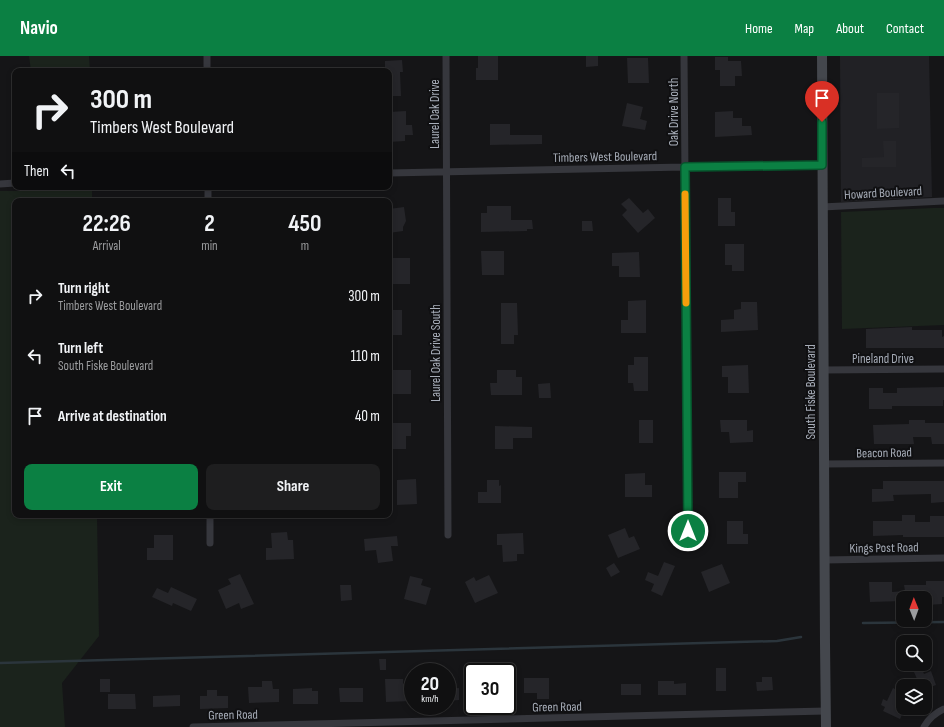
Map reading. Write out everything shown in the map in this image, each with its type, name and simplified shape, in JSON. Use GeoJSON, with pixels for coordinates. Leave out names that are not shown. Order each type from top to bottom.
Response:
{"type":"FeatureCollection","features":[{"type":"Feature","properties":{"kind":"main road","name":"South Fiske Boulevard"},"geometry":{"type":"LineString","coordinates":[[822,56],[826,727]]}},
{"type":"Feature","properties":{"kind":"street"},"geometry":{"type":"LineString","coordinates":[[207,56],[207,68]]}},
{"type":"Feature","properties":{"kind":"street","name":"Laurel Oak Drive"},"geometry":{"type":"LineString","coordinates":[[446,56],[447,172]]}},
{"type":"Feature","properties":{"kind":"street","name":"Oak Drive North"},"geometry":{"type":"LineString","coordinates":[[684,56],[688,531]]}},
{"type":"Feature","properties":{"kind":"street","name":"Timbers West Boulevard"},"geometry":{"type":"LineString","coordinates":[[392,173],[822,165]]}},
{"type":"Feature","properties":{"kind":"street","name":"Laurel Oak Drive South"},"geometry":{"type":"LineString","coordinates":[[447,172],[448,535]]}},
{"type":"Feature","properties":{"kind":"street"},"geometry":{"type":"LineString","coordinates":[[0,184],[12,183]]}},
{"type":"Feature","properties":{"kind":"street","name":"Howard Boulevard"},"geometry":{"type":"LineString","coordinates":[[822,207],[944,201]]}},
{"type":"Feature","properties":{"kind":"street","name":"Pineland Drive"},"geometry":{"type":"LineString","coordinates":[[823,370],[944,369]]}},
{"type":"Feature","properties":{"kind":"street","name":"Beacon Road"},"geometry":{"type":"LineString","coordinates":[[824,464],[944,463]]}},
{"type":"Feature","properties":{"kind":"street"},"geometry":{"type":"LineString","coordinates":[[210,518],[210,543]]}},
{"type":"Feature","properties":{"kind":"street","name":"Kings Post Road"},"geometry":{"type":"LineString","coordinates":[[824,560],[944,558]]}},
{"type":"Feature","properties":{"kind":"street"},"geometry":{"type":"LineString","coordinates":[[924,727],[928,720],[936,713],[944,709]]}},
{"type":"Feature","properties":{"kind":"street","name":"Green Road"},"geometry":{"type":"LineString","coordinates":[[194,727],[826,711]]}},
{"type":"Feature","properties":{"kind":"shaded area"},"geometry":{"type":"Polygon","coordinates":[[[29,56],[89,56],[90,68],[31,68],[29,56]]]}},
{"type":"Feature","properties":{"kind":"shaded area"},"geometry":{"type":"Polygon","coordinates":[[[840,56],[929,56],[932,197],[841,202],[840,56]]]}},
{"type":"Feature","properties":{"kind":"shaded area"},"geometry":{"type":"Polygon","coordinates":[[[0,191],[92,191],[92,198],[12,198],[12,518],[97,518],[99,636],[62,683],[65,727],[0,727],[0,191]]]}},
{"type":"Feature","properties":{"kind":"shaded area"},"geometry":{"type":"Polygon","coordinates":[[[944,208],[944,325],[842,329],[841,212],[944,208]]]}},
{"type":"Feature","properties":{"kind":"building"},"geometry":{"type":"Polygon","coordinates":[[[478,56],[498,56],[498,80],[476,80],[478,56]]]}},
{"type":"Feature","properties":{"kind":"building"},"geometry":{"type":"Polygon","coordinates":[[[586,56],[598,56],[598,66],[586,67],[586,56]]]}},
{"type":"Feature","properties":{"kind":"building"},"geometry":{"type":"Polygon","coordinates":[[[715,57],[728,57],[728,61],[741,61],[742,76],[735,76],[735,86],[720,86],[720,70],[715,70],[715,57]]]}},
{"type":"Feature","properties":{"kind":"building"},"geometry":{"type":"Polygon","coordinates":[[[627,58],[648,58],[649,83],[628,83],[627,58]]]}},
{"type":"Feature","properties":{"kind":"building"},"geometry":{"type":"Polygon","coordinates":[[[402,60],[403,72],[400,72],[401,96],[392,96],[392,68],[385,68],[385,61],[402,60]]]}},
{"type":"Feature","properties":{"kind":"building"},"geometry":{"type":"Polygon","coordinates":[[[877,93],[899,93],[899,128],[877,129],[877,93]]]}},
{"type":"Feature","properties":{"kind":"building"},"geometry":{"type":"Polygon","coordinates":[[[627,103],[643,107],[640,119],[647,121],[645,130],[622,126],[627,103]]]}},
{"type":"Feature","properties":{"kind":"building"},"geometry":{"type":"Polygon","coordinates":[[[406,111],[406,125],[412,125],[413,135],[405,135],[405,141],[392,142],[392,112],[406,111]]]}},
{"type":"Feature","properties":{"kind":"building"},"geometry":{"type":"Polygon","coordinates":[[[733,111],[733,118],[742,118],[742,126],[751,126],[752,135],[715,137],[715,112],[733,111]]]}},
{"type":"Feature","properties":{"kind":"building"},"geometry":{"type":"Polygon","coordinates":[[[490,124],[510,124],[510,135],[542,135],[542,144],[490,145],[490,124]]]}},
{"type":"Feature","properties":{"kind":"building"},"geometry":{"type":"Polygon","coordinates":[[[883,141],[896,141],[896,167],[862,167],[862,158],[884,157],[883,141]]]}},
{"type":"Feature","properties":{"kind":"building"},"geometry":{"type":"Polygon","coordinates":[[[629,198],[643,213],[648,209],[655,218],[638,233],[622,215],[627,210],[621,204],[629,198]]]}},
{"type":"Feature","properties":{"kind":"building"},"geometry":{"type":"Polygon","coordinates":[[[718,198],[731,198],[731,212],[735,212],[735,226],[718,226],[718,198]]]}},
{"type":"Feature","properties":{"kind":"building"},"geometry":{"type":"Polygon","coordinates":[[[487,206],[511,206],[511,220],[532,220],[533,229],[527,229],[527,231],[481,232],[481,213],[487,213],[487,206]]]}},
{"type":"Feature","properties":{"kind":"building"},"geometry":{"type":"Polygon","coordinates":[[[404,207],[406,221],[403,231],[392,233],[392,209],[404,207]]]}},
{"type":"Feature","properties":{"kind":"building"},"geometry":{"type":"Polygon","coordinates":[[[582,221],[592,221],[593,231],[582,231],[582,221]]]}},
{"type":"Feature","properties":{"kind":"building"},"geometry":{"type":"Polygon","coordinates":[[[725,244],[744,244],[744,271],[732,271],[732,265],[725,265],[725,244]]]}},
{"type":"Feature","properties":{"kind":"building"},"geometry":{"type":"Polygon","coordinates":[[[481,251],[504,251],[504,275],[482,275],[481,251]]]}},
{"type":"Feature","properties":{"kind":"building"},"geometry":{"type":"Polygon","coordinates":[[[639,252],[640,277],[619,277],[619,266],[612,266],[612,253],[639,252]]]}},
{"type":"Feature","properties":{"kind":"building"},"geometry":{"type":"Polygon","coordinates":[[[392,258],[410,258],[410,284],[392,284],[392,258]]]}},
{"type":"Feature","properties":{"kind":"building"},"geometry":{"type":"Polygon","coordinates":[[[646,300],[646,333],[621,333],[621,320],[628,320],[628,301],[646,300]]]}},
{"type":"Feature","properties":{"kind":"building"},"geometry":{"type":"Polygon","coordinates":[[[741,302],[757,302],[758,330],[721,332],[721,320],[734,319],[734,310],[741,309],[741,302]]]}},
{"type":"Feature","properties":{"kind":"building"},"geometry":{"type":"Polygon","coordinates":[[[501,303],[517,303],[518,335],[514,335],[514,344],[501,344],[501,303]]]}},
{"type":"Feature","properties":{"kind":"building"},"geometry":{"type":"Polygon","coordinates":[[[392,310],[402,310],[402,335],[392,335],[392,310]]]}},
{"type":"Feature","properties":{"kind":"building"},"geometry":{"type":"Polygon","coordinates":[[[912,327],[912,330],[942,330],[942,337],[944,336],[944,348],[866,348],[866,329],[912,327]]]}},
{"type":"Feature","properties":{"kind":"building"},"geometry":{"type":"Polygon","coordinates":[[[634,357],[648,357],[648,391],[634,391],[633,383],[628,383],[628,365],[634,365],[634,357]]]}},
{"type":"Feature","properties":{"kind":"building"},"geometry":{"type":"Polygon","coordinates":[[[748,365],[749,393],[728,393],[728,377],[722,377],[722,366],[748,365]]]}},
{"type":"Feature","properties":{"kind":"building"},"geometry":{"type":"Polygon","coordinates":[[[392,370],[411,370],[411,394],[392,394],[392,370]]]}},
{"type":"Feature","properties":{"kind":"building"},"geometry":{"type":"Polygon","coordinates":[[[497,370],[516,370],[516,377],[522,377],[522,395],[491,395],[490,383],[497,383],[497,370]]]}},
{"type":"Feature","properties":{"kind":"building"},"geometry":{"type":"Polygon","coordinates":[[[550,383],[551,398],[539,398],[538,384],[550,383]]]}},
{"type":"Feature","properties":{"kind":"building"},"geometry":{"type":"Polygon","coordinates":[[[944,387],[943,406],[892,406],[892,409],[869,409],[869,388],[883,388],[883,393],[897,393],[897,388],[944,387]]]}},
{"type":"Feature","properties":{"kind":"building"},"geometry":{"type":"Polygon","coordinates":[[[639,420],[653,420],[653,443],[639,443],[639,420]]]}},
{"type":"Feature","properties":{"kind":"building"},"geometry":{"type":"Polygon","coordinates":[[[720,420],[747,420],[747,431],[753,430],[753,442],[730,443],[729,432],[721,432],[720,420]]]}},
{"type":"Feature","properties":{"kind":"building"},"geometry":{"type":"Polygon","coordinates":[[[909,420],[925,420],[925,423],[944,423],[944,444],[932,444],[931,437],[913,437],[914,444],[874,444],[873,425],[909,424],[909,420]]]}},
{"type":"Feature","properties":{"kind":"building"},"geometry":{"type":"Polygon","coordinates":[[[392,423],[411,423],[411,436],[406,436],[406,449],[392,449],[392,423]]]}},
{"type":"Feature","properties":{"kind":"building"},"geometry":{"type":"Polygon","coordinates":[[[495,426],[532,427],[532,438],[513,438],[513,449],[495,449],[495,426]]]}},
{"type":"Feature","properties":{"kind":"building"},"geometry":{"type":"Polygon","coordinates":[[[719,472],[746,472],[746,482],[738,482],[738,498],[719,498],[719,472]]]}},
{"type":"Feature","properties":{"kind":"building"},"geometry":{"type":"Polygon","coordinates":[[[645,473],[645,485],[652,485],[652,497],[625,497],[625,474],[645,473]]]}},
{"type":"Feature","properties":{"kind":"building"},"geometry":{"type":"Polygon","coordinates":[[[416,479],[417,504],[397,505],[397,480],[416,479]]]}},
{"type":"Feature","properties":{"kind":"building"},"geometry":{"type":"Polygon","coordinates":[[[487,480],[499,480],[499,486],[501,485],[501,503],[478,503],[478,492],[487,492],[487,480]]]}},
{"type":"Feature","properties":{"kind":"building"},"geometry":{"type":"Polygon","coordinates":[[[883,481],[944,481],[944,502],[931,503],[931,494],[893,495],[894,501],[872,502],[872,489],[883,489],[883,481]]]}},
{"type":"Feature","properties":{"kind":"building"},"geometry":{"type":"Polygon","coordinates":[[[902,515],[915,515],[915,522],[930,522],[930,516],[944,516],[944,537],[903,537],[903,535],[873,536],[873,521],[902,521],[902,515]]]}},
{"type":"Feature","properties":{"kind":"building"},"geometry":{"type":"Polygon","coordinates":[[[727,521],[743,521],[743,534],[748,534],[748,544],[727,544],[727,521]]]}},
{"type":"Feature","properties":{"kind":"building"},"geometry":{"type":"Polygon","coordinates":[[[625,528],[629,538],[634,536],[640,549],[618,558],[608,535],[625,528]]]}},
{"type":"Feature","properties":{"kind":"building"},"geometry":{"type":"Polygon","coordinates":[[[287,532],[288,540],[293,540],[294,559],[266,560],[266,548],[272,548],[271,533],[287,532]]]}},
{"type":"Feature","properties":{"kind":"building"},"geometry":{"type":"Polygon","coordinates":[[[523,533],[524,554],[517,554],[517,561],[503,562],[502,545],[497,545],[497,534],[523,533]]]}},
{"type":"Feature","properties":{"kind":"building"},"geometry":{"type":"Polygon","coordinates":[[[154,535],[173,535],[173,560],[147,560],[147,548],[154,548],[154,535]]]}},
{"type":"Feature","properties":{"kind":"building"},"geometry":{"type":"Polygon","coordinates":[[[397,536],[398,546],[391,546],[393,561],[378,563],[376,550],[365,551],[364,539],[397,536]]]}},
{"type":"Feature","properties":{"kind":"building"},"geometry":{"type":"Polygon","coordinates":[[[664,562],[675,566],[662,596],[651,591],[654,584],[645,580],[648,572],[658,576],[664,562]]]}},
{"type":"Feature","properties":{"kind":"building"},"geometry":{"type":"Polygon","coordinates":[[[614,563],[620,572],[611,577],[606,568],[614,563]]]}},
{"type":"Feature","properties":{"kind":"building"},"geometry":{"type":"Polygon","coordinates":[[[722,564],[730,583],[709,592],[701,572],[722,564]]]}},
{"type":"Feature","properties":{"kind":"building"},"geometry":{"type":"Polygon","coordinates":[[[240,574],[254,604],[241,609],[239,603],[226,609],[218,590],[231,584],[228,579],[240,574]]]}},
{"type":"Feature","properties":{"kind":"building"},"geometry":{"type":"Polygon","coordinates":[[[489,575],[498,593],[475,603],[465,582],[474,577],[476,581],[489,575]]]}},
{"type":"Feature","properties":{"kind":"building"},"geometry":{"type":"Polygon","coordinates":[[[410,576],[423,579],[421,585],[431,588],[426,605],[404,599],[410,576]]]}},
{"type":"Feature","properties":{"kind":"building"},"geometry":{"type":"Polygon","coordinates":[[[926,581],[944,581],[944,597],[942,597],[942,604],[932,605],[932,591],[905,591],[904,585],[926,585],[926,581]]]}},
{"type":"Feature","properties":{"kind":"building"},"geometry":{"type":"Polygon","coordinates":[[[869,582],[892,582],[892,592],[896,592],[896,601],[870,602],[869,582]]]}},
{"type":"Feature","properties":{"kind":"building"},"geometry":{"type":"Polygon","coordinates":[[[340,585],[351,585],[352,600],[341,601],[340,585]]]}},
{"type":"Feature","properties":{"kind":"building"},"geometry":{"type":"Polygon","coordinates":[[[171,587],[197,599],[191,611],[173,603],[172,606],[152,597],[157,588],[168,593],[171,587]]]}},
{"type":"Feature","properties":{"kind":"building"},"geometry":{"type":"Polygon","coordinates":[[[379,659],[386,659],[386,670],[380,670],[379,659]]]}},
{"type":"Feature","properties":{"kind":"building"},"geometry":{"type":"Polygon","coordinates":[[[716,668],[726,668],[726,691],[716,691],[716,668]]]}},
{"type":"Feature","properties":{"kind":"building"},"geometry":{"type":"Polygon","coordinates":[[[923,671],[924,674],[931,671],[936,685],[932,686],[932,679],[917,679],[914,672],[923,671]]]}},
{"type":"Feature","properties":{"kind":"building"},"geometry":{"type":"Polygon","coordinates":[[[762,677],[772,677],[773,690],[757,691],[756,682],[762,682],[762,677]]]}},
{"type":"Feature","properties":{"kind":"building"},"geometry":{"type":"Polygon","coordinates":[[[524,678],[549,678],[549,699],[537,699],[537,693],[524,693],[524,678]]]}},
{"type":"Feature","properties":{"kind":"building"},"geometry":{"type":"Polygon","coordinates":[[[100,679],[110,679],[110,692],[100,692],[100,679]]]}},
{"type":"Feature","properties":{"kind":"building"},"geometry":{"type":"Polygon","coordinates":[[[385,679],[403,679],[404,701],[386,702],[385,679]]]}},
{"type":"Feature","properties":{"kind":"building"},"geometry":{"type":"Polygon","coordinates":[[[262,681],[272,681],[273,689],[279,689],[279,702],[249,703],[248,687],[262,687],[262,681]]]}},
{"type":"Feature","properties":{"kind":"building"},"geometry":{"type":"Polygon","coordinates":[[[658,681],[674,681],[674,684],[686,683],[686,695],[658,695],[658,681]]]}},
{"type":"Feature","properties":{"kind":"building"},"geometry":{"type":"Polygon","coordinates":[[[621,684],[641,684],[641,695],[621,695],[621,684]]]}},
{"type":"Feature","properties":{"kind":"building"},"geometry":{"type":"Polygon","coordinates":[[[312,688],[312,691],[318,691],[318,704],[293,704],[293,689],[312,688]]]}},
{"type":"Feature","properties":{"kind":"building"},"geometry":{"type":"Polygon","coordinates":[[[339,688],[363,688],[363,702],[340,702],[339,688]]]}},
{"type":"Feature","properties":{"kind":"building"},"geometry":{"type":"Polygon","coordinates":[[[456,688],[459,688],[459,700],[456,700],[456,688]]]}},
{"type":"Feature","properties":{"kind":"building"},"geometry":{"type":"Polygon","coordinates":[[[893,688],[896,690],[896,715],[902,715],[900,719],[883,711],[885,707],[881,705],[883,699],[887,701],[893,688]]]}},
{"type":"Feature","properties":{"kind":"building"},"geometry":{"type":"Polygon","coordinates":[[[207,690],[217,690],[217,696],[228,696],[228,708],[200,709],[200,696],[207,696],[207,690]]]}},
{"type":"Feature","properties":{"kind":"building"},"geometry":{"type":"Polygon","coordinates":[[[108,694],[135,694],[136,709],[108,709],[108,694]]]}},
{"type":"Feature","properties":{"kind":"building"},"geometry":{"type":"Polygon","coordinates":[[[180,695],[180,706],[153,707],[153,696],[180,695]]]}},
{"type":"Feature","properties":{"kind":"waterway"},"geometry":{"type":"LineString","coordinates":[[863,623],[944,622]]}},
{"type":"Feature","properties":{"kind":"waterway"},"geometry":{"type":"LineString","coordinates":[[0,663],[777,641],[801,637]]}},
{"type":"Feature","properties":{"kind":"slow traffic"},"geometry":{"type":"LineString","coordinates":[[685,194],[686,303]]}},
{"type":"Feature","properties":{"kind":"route"},"geometry":{"type":"LineString","coordinates":[[688,531],[685,167],[822,165],[822,122]]}}]}
